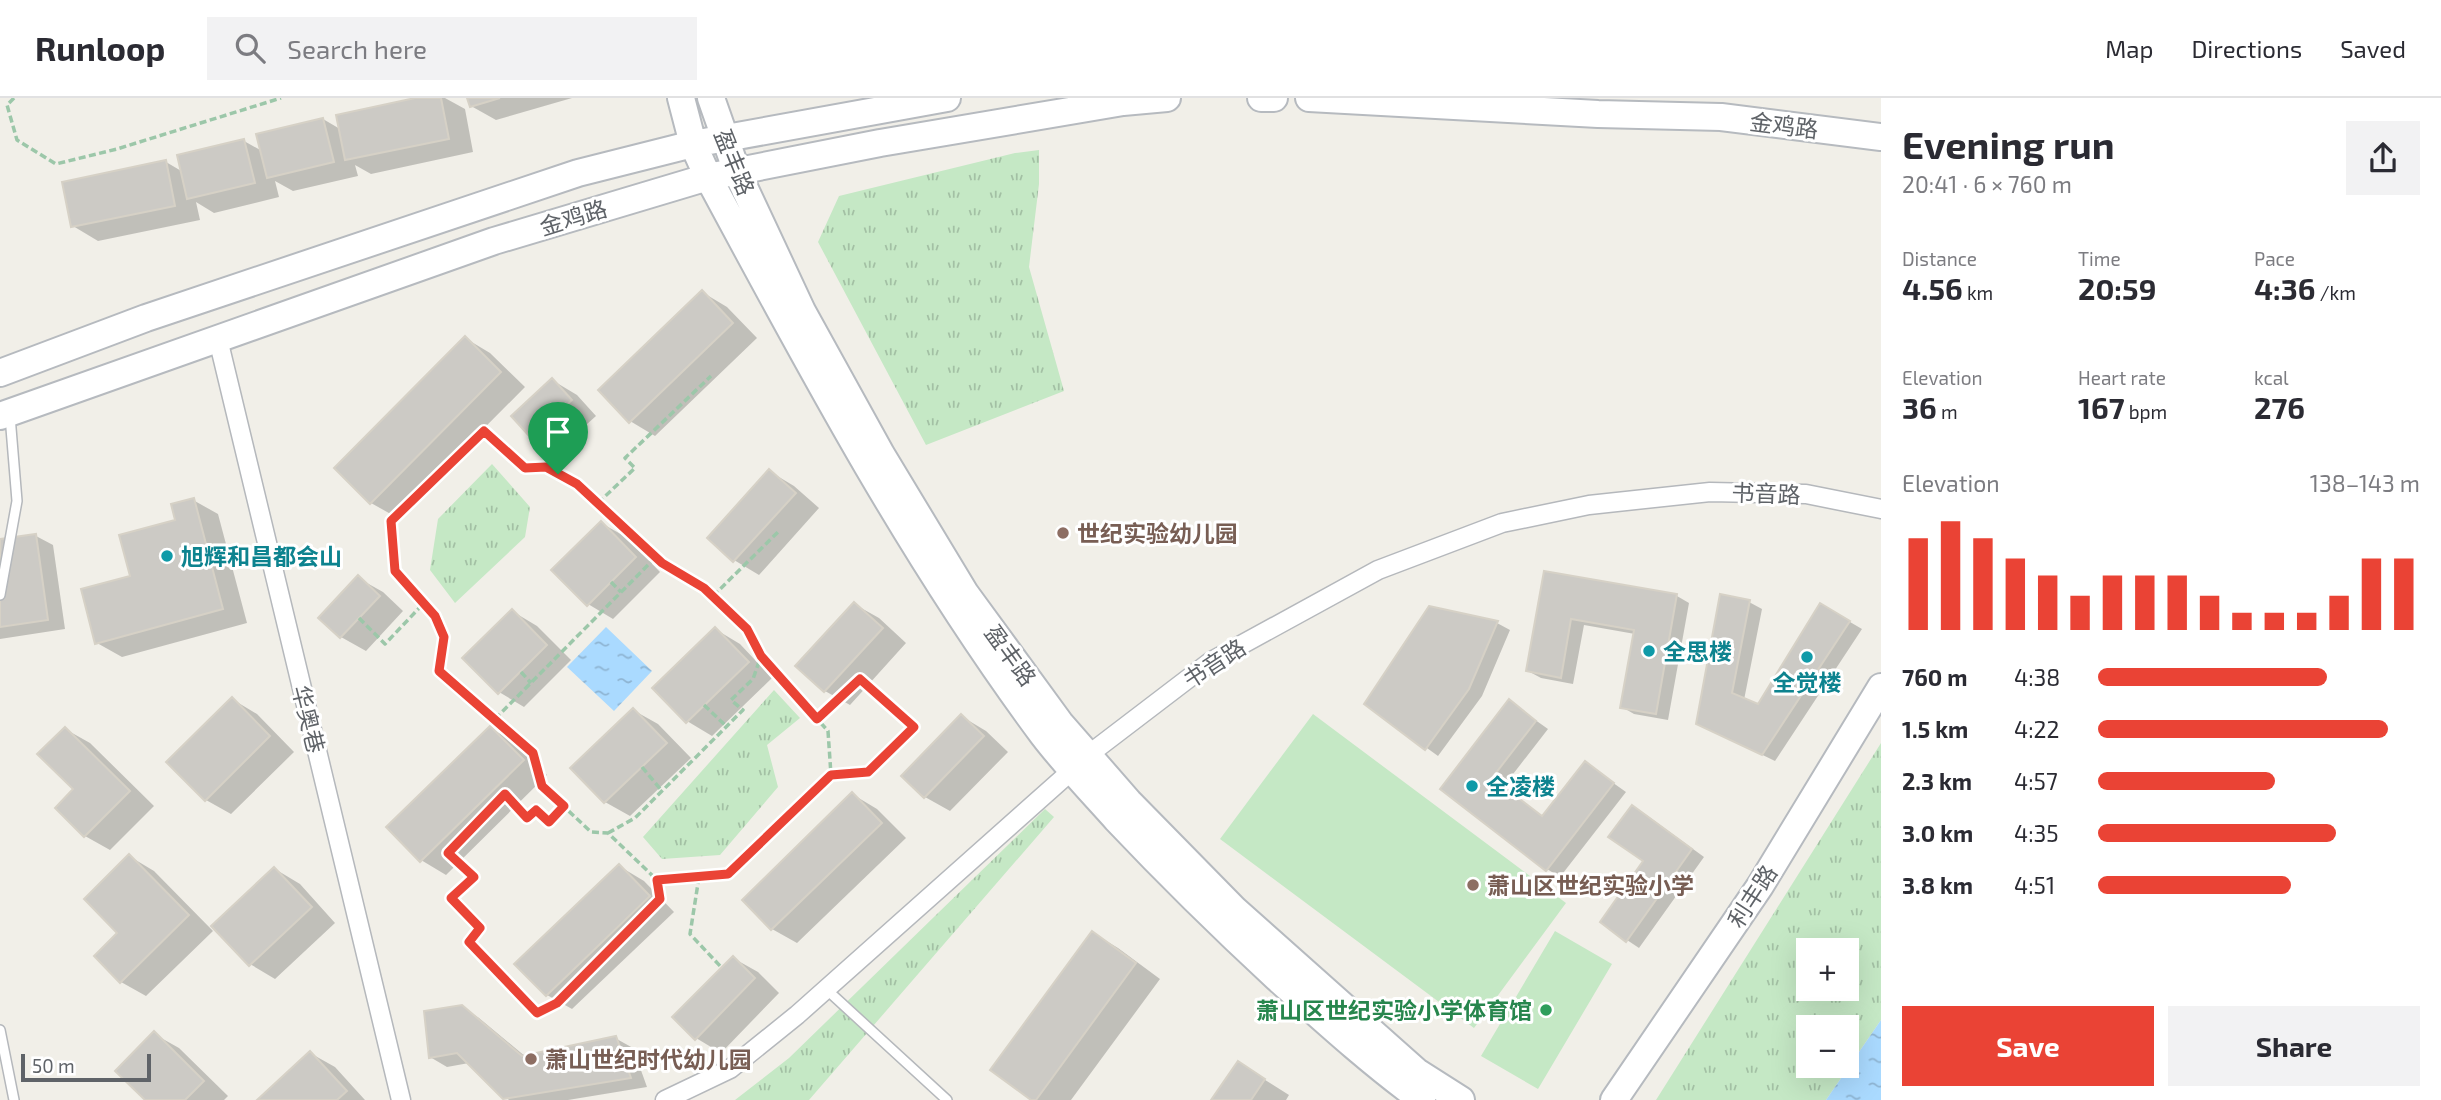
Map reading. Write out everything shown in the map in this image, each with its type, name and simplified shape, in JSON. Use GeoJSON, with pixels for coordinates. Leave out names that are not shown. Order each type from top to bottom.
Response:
{"type":"FeatureCollection","features":[{"type":"Feature","properties":{"kind":"main road","name":"盈丰路"},"geometry":{"type":"LineString","coordinates":[[681,98],[693,145],[708,177],[871,474],[953,607],[1044,736],[1129,802],[1235,911],[1417,1072],[1461,1100]]}},
{"type":"Feature","properties":{"kind":"main road","name":"盈丰路"},"geometry":{"type":"LineString","coordinates":[[711,98],[723,139],[737,172],[802,311],[881,454],[973,604],[1060,723],[1080,762],[1162,868],[1232,937],[1348,1042],[1422,1100]]}},
{"type":"Feature","properties":{"kind":"main road","name":"金鸡路"},"geometry":{"type":"LineString","coordinates":[[0,373],[146,318],[578,173],[693,145],[947,98]]}},
{"type":"Feature","properties":{"kind":"main road","name":"金鸡路"},"geometry":{"type":"LineString","coordinates":[[5,415],[494,241],[708,177],[880,143],[1123,102],[1167,98]]}},
{"type":"Feature","properties":{"kind":"main road"},"geometry":{"type":"LineString","coordinates":[[1264,98],[1273,98]]}},
{"type":"Feature","properties":{"kind":"main road","name":"金鸡路"},"geometry":{"type":"LineString","coordinates":[[1309,98],[1598,114],[1721,117],[1881,138]]}},
{"type":"Feature","properties":{"kind":"main road","name":"利丰路"},"geometry":{"type":"LineString","coordinates":[[1614,1100],[1760,886],[1881,687]]}},
{"type":"Feature","properties":{"kind":"street","name":"华奥巷"},"geometry":{"type":"LineString","coordinates":[[218,339],[401,1100]]}},
{"type":"Feature","properties":{"kind":"street","name":"书音路"},"geometry":{"type":"LineString","coordinates":[[664,1100],[730,1069],[826,989],[1080,762],[1210,662],[1378,570],[1503,523],[1589,505],[1710,492],[1806,494],[1881,509]]}},
{"type":"Feature","properties":{"kind":"lane"},"geometry":{"type":"LineString","coordinates":[[0,595],[17,501],[5,415]]}},
{"type":"Feature","properties":{"kind":"lane"},"geometry":{"type":"LineString","coordinates":[[826,989],[947,1100]]}},
{"type":"Feature","properties":{"kind":"lane"},"geometry":{"type":"LineString","coordinates":[[0,1030],[14,1100]]}},
{"type":"Feature","properties":{"kind":"path"},"geometry":{"type":"LineString","coordinates":[[14,98],[7,105],[17,140],[57,164],[117,149],[281,98]]}},
{"type":"Feature","properties":{"kind":"path"},"geometry":{"type":"LineString","coordinates":[[598,503],[635,468],[625,458],[711,376]]}},
{"type":"Feature","properties":{"kind":"path"},"geometry":{"type":"LineString","coordinates":[[555,416],[569,432],[555,447],[558,474]]}},
{"type":"Feature","properties":{"kind":"path"},"geometry":{"type":"LineString","coordinates":[[761,656],[753,678],[731,700],[743,709],[635,818],[608,833],[591,832],[542,786],[533,753],[439,671],[444,637],[435,616],[395,571],[391,521],[484,431],[525,468],[546,467],[577,484],[656,557],[704,588],[747,629],[761,656],[828,732],[831,775]]}},
{"type":"Feature","properties":{"kind":"path"},"geometry":{"type":"LineString","coordinates":[[713,596],[780,530]]}},
{"type":"Feature","properties":{"kind":"path"},"geometry":{"type":"LineString","coordinates":[[495,719],[656,557]]}},
{"type":"Feature","properties":{"kind":"path"},"geometry":{"type":"LineString","coordinates":[[611,582],[621,592]]}},
{"type":"Feature","properties":{"kind":"path"},"geometry":{"type":"LineString","coordinates":[[359,618],[385,643],[424,604]]}},
{"type":"Feature","properties":{"kind":"path"},"geometry":{"type":"LineString","coordinates":[[521,671],[531,683]]}},
{"type":"Feature","properties":{"kind":"path"},"geometry":{"type":"LineString","coordinates":[[657,880],[728,874],[831,775],[868,772],[914,727],[860,679],[817,719]]}},
{"type":"Feature","properties":{"kind":"path"},"geometry":{"type":"LineString","coordinates":[[704,705],[726,726]]}},
{"type":"Feature","properties":{"kind":"path"},"geometry":{"type":"LineString","coordinates":[[642,767],[662,791]]}},
{"type":"Feature","properties":{"kind":"path"},"geometry":{"type":"LineString","coordinates":[[564,806],[549,822],[536,810],[527,818],[505,794],[448,853],[474,877],[451,898],[480,928],[469,942],[537,1013],[557,1003],[660,899],[657,880],[608,833]]}},
{"type":"Feature","properties":{"kind":"path"},"geometry":{"type":"LineString","coordinates":[[699,877],[690,934],[721,967]]}},
{"type":"Feature","properties":{"kind":"green space"},"geometry":{"type":"Polygon","coordinates":[[[1039,150],[1039,184],[1029,267],[1064,391],[926,445],[818,242],[839,196],[1015,153],[1039,150]]]}},
{"type":"Feature","properties":{"kind":"green space"},"geometry":{"type":"Polygon","coordinates":[[[492,464],[530,507],[525,537],[455,603],[430,570],[438,519],[492,464]]]}},
{"type":"Feature","properties":{"kind":"green space"},"geometry":{"type":"Polygon","coordinates":[[[774,690],[800,718],[767,745],[778,787],[720,855],[662,859],[643,837],[774,690]]]}},
{"type":"Feature","properties":{"kind":"green space"},"geometry":{"type":"Polygon","coordinates":[[[1313,714],[1566,903],[1474,1028],[1220,839],[1313,714]]]}},
{"type":"Feature","properties":{"kind":"green space"},"geometry":{"type":"Polygon","coordinates":[[[1881,743],[1881,1020],[1859,1052],[1859,1015],[1796,1015],[1796,1078],[1841,1078],[1826,1100],[1656,1100],[1881,743]]]}},
{"type":"Feature","properties":{"kind":"green space"},"geometry":{"type":"Polygon","coordinates":[[[1045,809],[1054,817],[809,1100],[735,1100],[789,1058],[1045,809]]]}},
{"type":"Feature","properties":{"kind":"green space","name":"萧山区世纪实验小学体育馆"},"geometry":{"type":"Polygon","coordinates":[[[1555,931],[1612,964],[1538,1089],[1481,1056],[1555,931]]]}},
{"type":"Feature","properties":{"kind":"water"},"geometry":{"type":"Polygon","coordinates":[[[606,627],[652,671],[614,711],[567,667],[606,627]]]}},
{"type":"Feature","properties":{"kind":"water"},"geometry":{"type":"Polygon","coordinates":[[[1881,1020],[1881,1100],[1826,1100],[1841,1078],[1859,1078],[1859,1052],[1881,1020]]]}},
{"type":"Feature","properties":{"kind":"building"},"geometry":{"type":"Polygon","coordinates":[[[415,98],[441,98],[449,139],[345,160],[336,115],[415,98]]]}},
{"type":"Feature","properties":{"kind":"building"},"geometry":{"type":"Polygon","coordinates":[[[467,98],[500,98],[470,107],[467,98]]]}},
{"type":"Feature","properties":{"kind":"building"},"geometry":{"type":"Polygon","coordinates":[[[323,118],[334,162],[267,178],[256,134],[323,118]]]}},
{"type":"Feature","properties":{"kind":"building"},"geometry":{"type":"Polygon","coordinates":[[[244,139],[255,183],[187,199],[177,155],[244,139]]]}},
{"type":"Feature","properties":{"kind":"building"},"geometry":{"type":"Polygon","coordinates":[[[166,160],[175,206],[71,227],[62,182],[166,160]]]}},
{"type":"Feature","properties":{"kind":"building"},"geometry":{"type":"Polygon","coordinates":[[[702,290],[733,323],[629,423],[598,390],[702,290]]]}},
{"type":"Feature","properties":{"kind":"building"},"geometry":{"type":"Polygon","coordinates":[[[465,336],[501,372],[370,504],[334,468],[465,336]]]}},
{"type":"Feature","properties":{"kind":"building"},"geometry":{"type":"Polygon","coordinates":[[[552,378],[572,400],[531,438],[511,416],[552,378]]]}},
{"type":"Feature","properties":{"kind":"building"},"geometry":{"type":"Polygon","coordinates":[[[769,469],[796,493],[733,562],[707,538],[769,469]]]}},
{"type":"Feature","properties":{"kind":"building","name":"旭辉和昌都会山"},"geometry":{"type":"Polygon","coordinates":[[[194,498],[223,609],[95,644],[81,589],[130,576],[119,535],[175,520],[171,504],[194,498]]]}},
{"type":"Feature","properties":{"kind":"building"},"geometry":{"type":"Polygon","coordinates":[[[601,521],[636,557],[587,606],[551,570],[601,521]]]}},
{"type":"Feature","properties":{"kind":"building"},"geometry":{"type":"Polygon","coordinates":[[[36,534],[48,620],[0,627],[0,539],[36,534]]]}},
{"type":"Feature","properties":{"kind":"building","name":"全思楼"},"geometry":{"type":"Polygon","coordinates":[[[1544,571],[1677,594],[1656,714],[1620,708],[1634,630],[1571,619],[1561,678],[1526,671],[1544,571]]]}},
{"type":"Feature","properties":{"kind":"building"},"geometry":{"type":"Polygon","coordinates":[[[358,575],[380,596],[340,638],[318,618],[358,575]]]}},
{"type":"Feature","properties":{"kind":"building","name":"全觉楼"},"geometry":{"type":"Polygon","coordinates":[[[1720,594],[1750,600],[1732,693],[1758,704],[1820,603],[1850,621],[1762,755],[1696,724],[1720,594]]]}},
{"type":"Feature","properties":{"kind":"building"},"geometry":{"type":"Polygon","coordinates":[[[854,602],[883,628],[824,692],[795,666],[854,602]]]}},
{"type":"Feature","properties":{"kind":"building"},"geometry":{"type":"Polygon","coordinates":[[[1429,606],[1498,621],[1469,689],[1425,750],[1364,704],[1429,606]]]}},
{"type":"Feature","properties":{"kind":"building"},"geometry":{"type":"Polygon","coordinates":[[[512,609],[547,645],[498,694],[462,658],[512,609]]]}},
{"type":"Feature","properties":{"kind":"building"},"geometry":{"type":"Polygon","coordinates":[[[715,627],[749,662],[686,723],[652,688],[715,627]]]}},
{"type":"Feature","properties":{"kind":"building"},"geometry":{"type":"Polygon","coordinates":[[[232,697],[270,736],[205,801],[166,762],[232,697]]]}},
{"type":"Feature","properties":{"kind":"building","name":"全凌楼"},"geometry":{"type":"Polygon","coordinates":[[[1509,699],[1536,721],[1492,778],[1542,816],[1585,761],[1614,783],[1546,871],[1440,789],[1509,699]]]}},
{"type":"Feature","properties":{"kind":"building"},"geometry":{"type":"Polygon","coordinates":[[[633,708],[667,743],[604,803],[570,768],[633,708]]]}},
{"type":"Feature","properties":{"kind":"building"},"geometry":{"type":"Polygon","coordinates":[[[961,714],[984,736],[924,798],[901,776],[961,714]]]}},
{"type":"Feature","properties":{"kind":"building"},"geometry":{"type":"Polygon","coordinates":[[[490,726],[524,760],[420,862],[386,827],[490,726]]]}},
{"type":"Feature","properties":{"kind":"building"},"geometry":{"type":"Polygon","coordinates":[[[65,727],[130,791],[84,837],[55,808],[73,789],[37,754],[65,727]]]}},
{"type":"Feature","properties":{"kind":"building"},"geometry":{"type":"Polygon","coordinates":[[[852,792],[882,823],[771,930],[742,900],[852,792]]]}},
{"type":"Feature","properties":{"kind":"building"},"geometry":{"type":"Polygon","coordinates":[[[1632,805],[1692,849],[1626,942],[1600,922],[1643,861],[1608,837],[1632,805]]]}},
{"type":"Feature","properties":{"kind":"building"},"geometry":{"type":"Polygon","coordinates":[[[129,854],[189,915],[120,983],[94,956],[117,933],[84,899],[129,854]]]}},
{"type":"Feature","properties":{"kind":"building"},"geometry":{"type":"Polygon","coordinates":[[[619,864],[650,896],[546,996],[514,964],[619,864]]]}},
{"type":"Feature","properties":{"kind":"building"},"geometry":{"type":"Polygon","coordinates":[[[274,867],[312,907],[249,966],[211,926],[274,867]]]}},
{"type":"Feature","properties":{"kind":"building"},"geometry":{"type":"Polygon","coordinates":[[[1092,931],[1136,963],[1036,1100],[1031,1100],[990,1070],[1092,931]]]}},
{"type":"Feature","properties":{"kind":"building"},"geometry":{"type":"Polygon","coordinates":[[[733,956],[755,978],[695,1040],[672,1017],[733,956]]]}},
{"type":"Feature","properties":{"kind":"building"},"geometry":{"type":"Polygon","coordinates":[[[462,1005],[522,1056],[616,1036],[631,1078],[503,1099],[457,1053],[429,1058],[424,1011],[462,1005]]]}},
{"type":"Feature","properties":{"kind":"building"},"geometry":{"type":"Polygon","coordinates":[[[154,1031],[204,1081],[185,1100],[145,1100],[115,1071],[154,1031]]]}},
{"type":"Feature","properties":{"kind":"building"},"geometry":{"type":"Polygon","coordinates":[[[310,1051],[347,1091],[337,1100],[257,1100],[310,1051]]]}},
{"type":"Feature","properties":{"kind":"building"},"geometry":{"type":"Polygon","coordinates":[[[1238,1061],[1265,1079],[1251,1100],[1211,1100],[1238,1061]]]}},
{"type":"Feature","properties":{"kind":"place","name":"世纪实验幼儿园"},"geometry":{"type":"Point","coordinates":[1063,533]}},
{"type":"Feature","properties":{"kind":"place","name":"旭辉和昌都会山"},"geometry":{"type":"Point","coordinates":[167,556]}},
{"type":"Feature","properties":{"kind":"place","name":"全思楼"},"geometry":{"type":"Point","coordinates":[1649,651]}},
{"type":"Feature","properties":{"kind":"place","name":"全觉楼"},"geometry":{"type":"Point","coordinates":[1807,657]}},
{"type":"Feature","properties":{"kind":"place","name":"全凌楼"},"geometry":{"type":"Point","coordinates":[1472,786]}},
{"type":"Feature","properties":{"kind":"place","name":"萧山区世纪实验小学"},"geometry":{"type":"Point","coordinates":[1473,885]}},
{"type":"Feature","properties":{"kind":"place","name":"萧山区世纪实验小学体育馆"},"geometry":{"type":"Point","coordinates":[1546,1010]}},
{"type":"Feature","properties":{"kind":"place","name":"萧山世纪时代幼儿园"},"geometry":{"type":"Point","coordinates":[531,1059]}},
{"type":"Feature","properties":{"kind":"route"},"geometry":{"type":"LineString","coordinates":[[484,431],[525,468],[546,467],[558,474],[577,484],[662,563],[704,588],[747,629],[761,656],[817,719],[860,679],[914,727],[868,772],[831,775],[728,874],[657,880],[660,899],[557,1003],[537,1013],[469,942],[480,928],[451,898],[474,877],[448,853],[505,794],[527,818],[536,810],[549,822],[564,806],[542,786],[533,753],[439,671],[444,637],[435,616],[395,571],[391,521],[484,431]]}}]}
